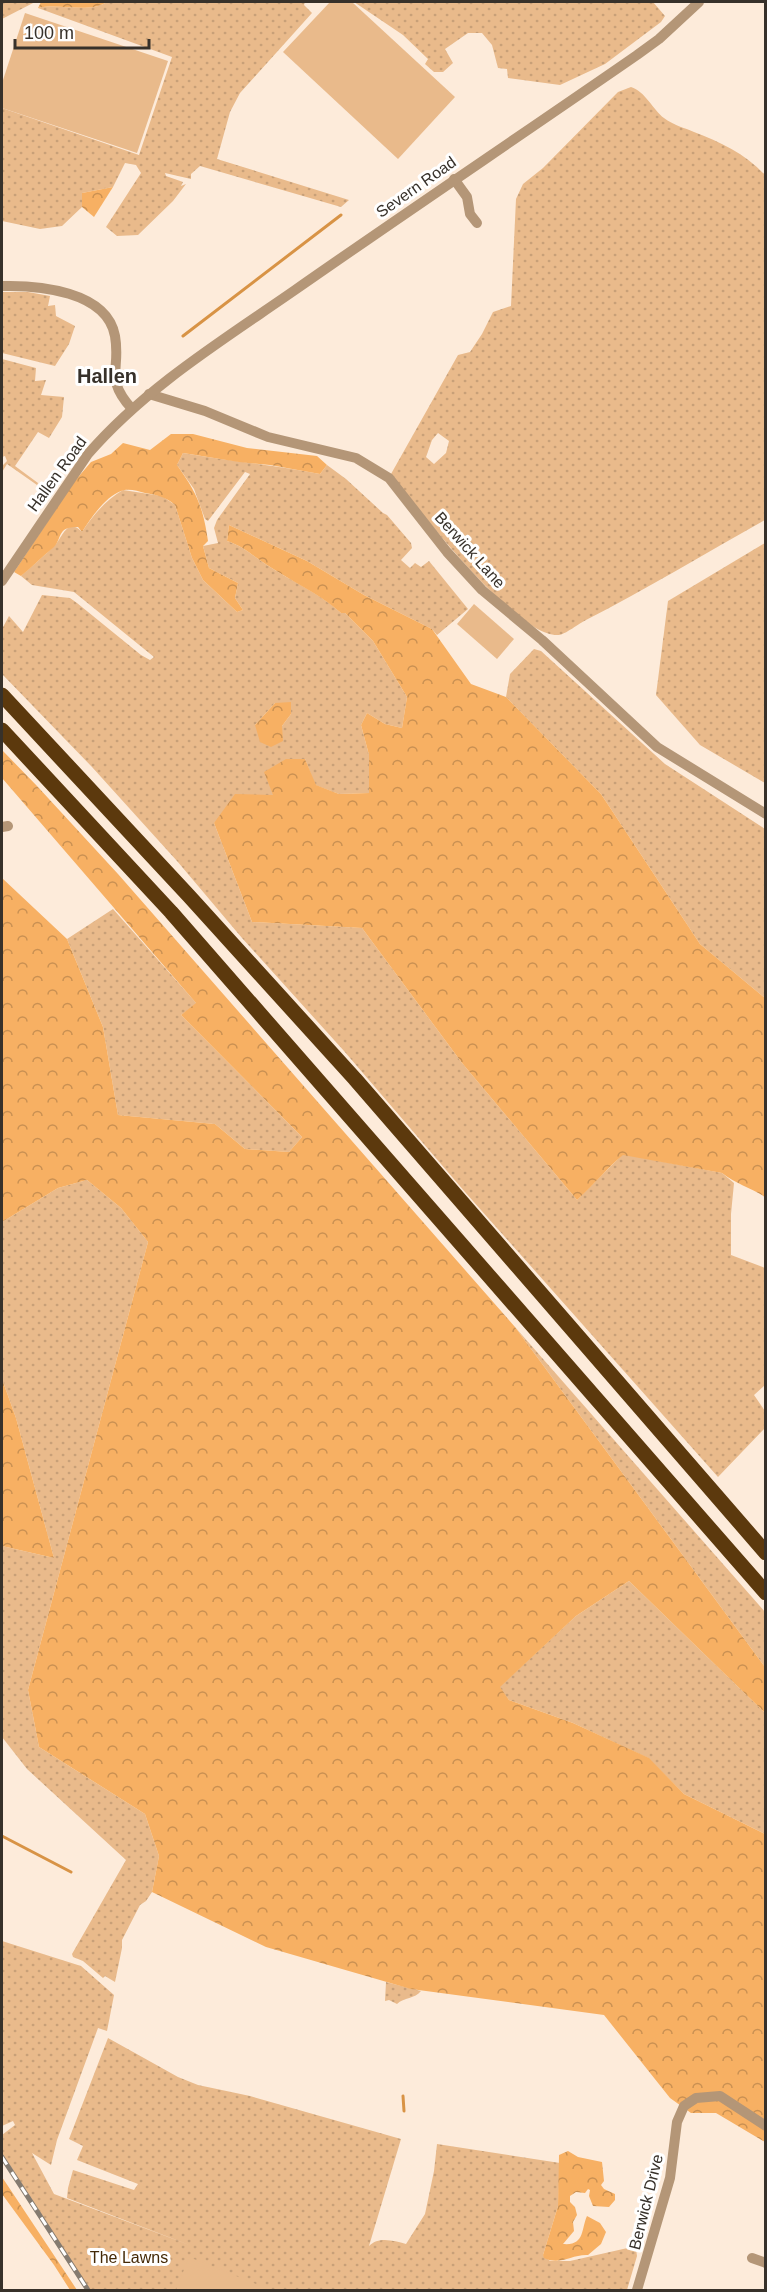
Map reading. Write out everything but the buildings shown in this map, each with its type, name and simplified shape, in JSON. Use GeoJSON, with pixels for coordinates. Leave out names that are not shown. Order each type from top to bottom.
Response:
{"type":"FeatureCollection","features":[{"type":"Feature","properties":{"kind":"highway"},"geometry":{"type":"LineString","coordinates":[[2,695],[355,1079],[765,1553]]}},
{"type":"Feature","properties":{"kind":"highway"},"geometry":{"type":"LineString","coordinates":[[2,730],[171,912],[765,1593]]}},
{"type":"Feature","properties":{"kind":"street","name":"Severn Road"},"geometry":{"type":"LineString","coordinates":[[148,394],[454,179],[637,55],[699,2]]}},
{"type":"Feature","properties":{"kind":"street"},"geometry":{"type":"LineString","coordinates":[[454,179],[466,197],[471,214],[477,223]]}},
{"type":"Feature","properties":{"kind":"street"},"geometry":{"type":"LineString","coordinates":[[2,286],[32,285],[72,296],[98,307],[111,321],[115,336],[116,388],[132,410]]}},
{"type":"Feature","properties":{"kind":"street","name":"Hallen Road"},"geometry":{"type":"LineString","coordinates":[[2,581],[75,472],[103,437],[148,394]]}},
{"type":"Feature","properties":{"kind":"street","name":"Berwick Lane"},"geometry":{"type":"LineString","coordinates":[[148,394],[205,411],[268,437],[356,458],[389,478],[447,552],[482,590],[542,640],[657,747],[765,814]]}},
{"type":"Feature","properties":{"kind":"street","name":"Berwick Drive"},"geometry":{"type":"LineString","coordinates":[[637,2290],[670,2178],[677,2122],[684,2106],[696,2098],[720,2096],[765,2126]]}},
{"type":"Feature","properties":{"kind":"street"},"geometry":{"type":"LineString","coordinates":[[752,2258],[765,2263]]}},
{"type":"Feature","properties":{"kind":"green space"},"geometry":{"type":"Polygon","coordinates":[[[2,2],[35,2],[2,19],[2,2]]]}},
{"type":"Feature","properties":{"kind":"green space"},"geometry":{"type":"Polygon","coordinates":[[[41,2],[107,2],[83,8],[38,8],[41,2]]]}},
{"type":"Feature","properties":{"kind":"green space"},"geometry":{"type":"Polygon","coordinates":[[[107,2],[305,2],[304,5],[312,13],[240,93],[230,112],[217,159],[349,200],[341,207],[200,166],[191,174],[191,179],[165,173],[166,176],[183,182],[181,186],[186,184],[173,201],[138,235],[117,236],[106,227],[141,173],[136,165],[125,163],[113,187],[82,193],[82,207],[62,226],[40,229],[2,221],[2,108],[139,155],[172,57],[38,8],[83,8],[107,2]]]}},
{"type":"Feature","properties":{"kind":"green space"},"geometry":{"type":"Polygon","coordinates":[[[330,2],[352,2],[455,97],[398,159],[283,52],[330,2]]]}},
{"type":"Feature","properties":{"kind":"green space"},"geometry":{"type":"Polygon","coordinates":[[[354,2],[653,2],[665,16],[661,22],[605,64],[560,85],[508,78],[507,69],[498,68],[492,45],[482,33],[468,33],[445,49],[453,63],[443,72],[434,72],[425,64],[428,59],[403,35],[354,2]]]}},
{"type":"Feature","properties":{"kind":"green space"},"geometry":{"type":"Polygon","coordinates":[[[25,13],[168,61],[137,153],[2,108],[2,83],[25,13]]]}},
{"type":"Feature","properties":{"kind":"green space"},"geometry":{"type":"Polygon","coordinates":[[[631,87],[636,89],[645,96],[660,115],[679,126],[732,149],[765,175],[765,520],[559,635],[541,631],[494,595],[422,514],[391,474],[458,355],[470,352],[493,312],[511,306],[516,199],[523,184],[543,168],[618,92],[631,87]],[[438,433],[432,440],[426,457],[434,464],[446,453],[449,441],[438,433]]]}},
{"type":"Feature","properties":{"kind":"green space"},"geometry":{"type":"Polygon","coordinates":[[[113,187],[94,217],[82,207],[82,193],[113,187]]]}},
{"type":"Feature","properties":{"kind":"green space"},"geometry":{"type":"Polygon","coordinates":[[[2,292],[28,292],[50,296],[48,306],[55,305],[56,316],[75,326],[69,344],[55,366],[2,353],[2,292]]]}},
{"type":"Feature","properties":{"kind":"green space"},"geometry":{"type":"Polygon","coordinates":[[[2,359],[36,368],[35,381],[46,380],[41,395],[64,397],[62,417],[49,438],[38,432],[15,466],[38,483],[37,485],[7,464],[2,472],[2,466],[7,461],[5,456],[2,457],[2,359]]]}},
{"type":"Feature","properties":{"kind":"green space"},"geometry":{"type":"Polygon","coordinates":[[[171,434],[193,434],[247,448],[317,456],[327,465],[320,474],[183,453],[177,465],[190,484],[201,509],[208,541],[203,546],[209,568],[238,583],[235,598],[243,610],[237,612],[203,580],[192,558],[175,505],[161,497],[133,490],[121,491],[109,498],[82,532],[78,527],[64,530],[54,547],[21,576],[14,572],[74,482],[91,462],[111,454],[123,443],[150,450],[171,434]]]}},
{"type":"Feature","properties":{"kind":"green space"},"geometry":{"type":"Polygon","coordinates":[[[183,453],[320,474],[327,465],[387,515],[411,543],[412,548],[401,560],[410,568],[415,563],[421,567],[429,561],[468,609],[437,635],[432,629],[364,595],[307,561],[229,525],[227,541],[243,548],[341,613],[344,612],[373,641],[407,697],[402,728],[385,724],[367,713],[361,725],[369,755],[369,793],[339,794],[315,785],[305,759],[273,795],[214,823],[252,922],[362,928],[462,1063],[577,1200],[623,1154],[722,1173],[734,1183],[731,1255],[765,1268],[765,1385],[754,1395],[765,1411],[765,1428],[718,1477],[465,1192],[177,861],[92,767],[2,674],[2,629],[9,616],[23,632],[42,595],[70,598],[141,655],[150,660],[154,657],[74,592],[32,585],[21,576],[54,546],[65,530],[72,526],[82,532],[100,508],[123,490],[162,496],[175,505],[192,558],[203,580],[237,612],[243,610],[235,598],[238,583],[209,568],[203,546],[218,543],[214,528],[217,520],[250,474],[245,472],[208,521],[205,519],[194,489],[177,465],[183,453]],[[275,703],[255,725],[282,726],[291,714],[275,703]]]}},
{"type":"Feature","properties":{"kind":"green space"},"geometry":{"type":"Polygon","coordinates":[[[229,525],[307,561],[364,595],[432,629],[471,684],[506,697],[601,794],[700,944],[765,998],[765,1197],[722,1173],[623,1155],[577,1200],[462,1063],[362,928],[252,922],[214,823],[235,794],[273,795],[264,772],[286,759],[305,759],[316,785],[339,794],[369,793],[369,755],[361,725],[367,713],[385,724],[402,728],[407,697],[373,641],[345,613],[341,613],[243,548],[227,541],[229,525]]]}},
{"type":"Feature","properties":{"kind":"green space"},"geometry":{"type":"Polygon","coordinates":[[[765,543],[765,783],[700,745],[656,695],[668,601],[765,543]]]}},
{"type":"Feature","properties":{"kind":"green space"},"geometry":{"type":"Polygon","coordinates":[[[474,604],[514,639],[497,659],[457,624],[474,604]]]}},
{"type":"Feature","properties":{"kind":"green space"},"geometry":{"type":"Polygon","coordinates":[[[534,649],[541,651],[665,764],[765,829],[765,998],[700,944],[601,794],[506,697],[510,674],[534,649]]]}},
{"type":"Feature","properties":{"kind":"green space"},"geometry":{"type":"Polygon","coordinates":[[[291,702],[291,714],[282,726],[283,741],[271,747],[260,742],[255,725],[275,703],[291,702]]]}},
{"type":"Feature","properties":{"kind":"green space"},"geometry":{"type":"Polygon","coordinates":[[[2,750],[118,874],[515,1327],[765,1667],[765,1713],[629,1581],[576,1616],[500,1687],[509,1700],[573,1723],[649,1758],[684,1794],[765,1834],[765,2142],[716,2113],[691,2113],[670,2098],[604,2015],[411,1989],[266,1947],[152,1892],[159,1856],[145,1814],[39,1747],[28,1690],[148,1242],[121,1208],[87,1180],[58,1188],[2,1222],[2,878],[67,939],[103,1027],[118,1115],[215,1124],[245,1149],[289,1152],[302,1137],[181,1015],[196,1003],[2,778],[2,750]]]}},
{"type":"Feature","properties":{"kind":"green space"},"geometry":{"type":"Polygon","coordinates":[[[113,909],[197,1004],[181,1015],[302,1137],[289,1152],[245,1149],[215,1124],[118,1115],[103,1027],[67,939],[113,909]]]}},
{"type":"Feature","properties":{"kind":"green space"},"geometry":{"type":"Polygon","coordinates":[[[87,1180],[121,1208],[148,1242],[28,1690],[39,1747],[145,1814],[159,1856],[152,1892],[140,1905],[122,1940],[115,1982],[105,1976],[103,1978],[72,1954],[126,1860],[27,1769],[2,1737],[2,1546],[54,1558],[16,1418],[2,1379],[2,1222],[58,1188],[87,1180]]]}},
{"type":"Feature","properties":{"kind":"green space"},"geometry":{"type":"Polygon","coordinates":[[[515,1327],[765,1612],[765,1667],[515,1327]]]}},
{"type":"Feature","properties":{"kind":"green space"},"geometry":{"type":"Polygon","coordinates":[[[2,1379],[16,1418],[54,1558],[2,1546],[2,1379]]]}},
{"type":"Feature","properties":{"kind":"green space"},"geometry":{"type":"Polygon","coordinates":[[[629,1581],[765,1713],[765,1834],[684,1794],[648,1758],[573,1723],[509,1700],[499,1687],[576,1616],[629,1581]]]}},
{"type":"Feature","properties":{"kind":"green space","name":"The Lawns"},"geometry":{"type":"Polygon","coordinates":[[[2,1941],[81,1966],[114,1995],[107,2031],[98,2028],[57,2140],[51,2165],[32,2153],[54,2194],[192,2246],[67,2198],[73,2170],[134,2190],[138,2184],[77,2160],[83,2146],[69,2139],[108,2038],[178,2077],[198,2085],[250,2096],[401,2139],[369,2246],[382,2240],[406,2244],[425,2214],[437,2144],[560,2163],[558,2206],[543,2255],[550,2261],[570,2261],[632,2247],[636,2249],[637,2256],[627,2290],[90,2290],[2,2153],[2,2135],[15,2125],[13,2121],[2,2126],[2,1941]]]}},
{"type":"Feature","properties":{"kind":"green space"},"geometry":{"type":"Polygon","coordinates":[[[386,1982],[421,1991],[397,2004],[389,2000],[385,2001],[386,1982]]]}},
{"type":"Feature","properties":{"kind":"green space"},"geometry":{"type":"Polygon","coordinates":[[[568,2151],[578,2157],[602,2162],[604,2181],[601,2185],[615,2194],[615,2200],[609,2207],[593,2206],[588,2189],[585,2193],[576,2192],[570,2196],[570,2202],[575,2207],[577,2215],[573,2222],[574,2231],[563,2244],[570,2244],[579,2239],[587,2216],[600,2223],[606,2232],[601,2244],[588,2255],[555,2261],[544,2258],[543,2255],[558,2206],[559,2155],[568,2151]]]}},
{"type":"Feature","properties":{"kind":"green space"},"geometry":{"type":"Polygon","coordinates":[[[2,2177],[77,2290],[70,2290],[2,2194],[2,2177]]]}},
{"type":"Feature","properties":{"kind":"green space"},"geometry":{"type":"Polygon","coordinates":[[[189,2257],[271,2290],[176,2290],[189,2257]]]}},
{"type":"Feature","properties":{"kind":"waterway"},"geometry":{"type":"LineString","coordinates":[[183,336],[341,215]]}},
{"type":"Feature","properties":{"kind":"waterway"},"geometry":{"type":"LineString","coordinates":[[2,1836],[71,1872]]}},
{"type":"Feature","properties":{"kind":"waterway"},"geometry":{"type":"LineString","coordinates":[[403,2096],[404,2111]]}},
{"type":"Feature","properties":{"kind":"railway"},"geometry":{"type":"LineString","coordinates":[[2,2157],[88,2290]]}},
{"type":"Feature","properties":{"kind":"district","name":"Hallen"},"geometry":{"type":"Point","coordinates":[107,376]}}]}
